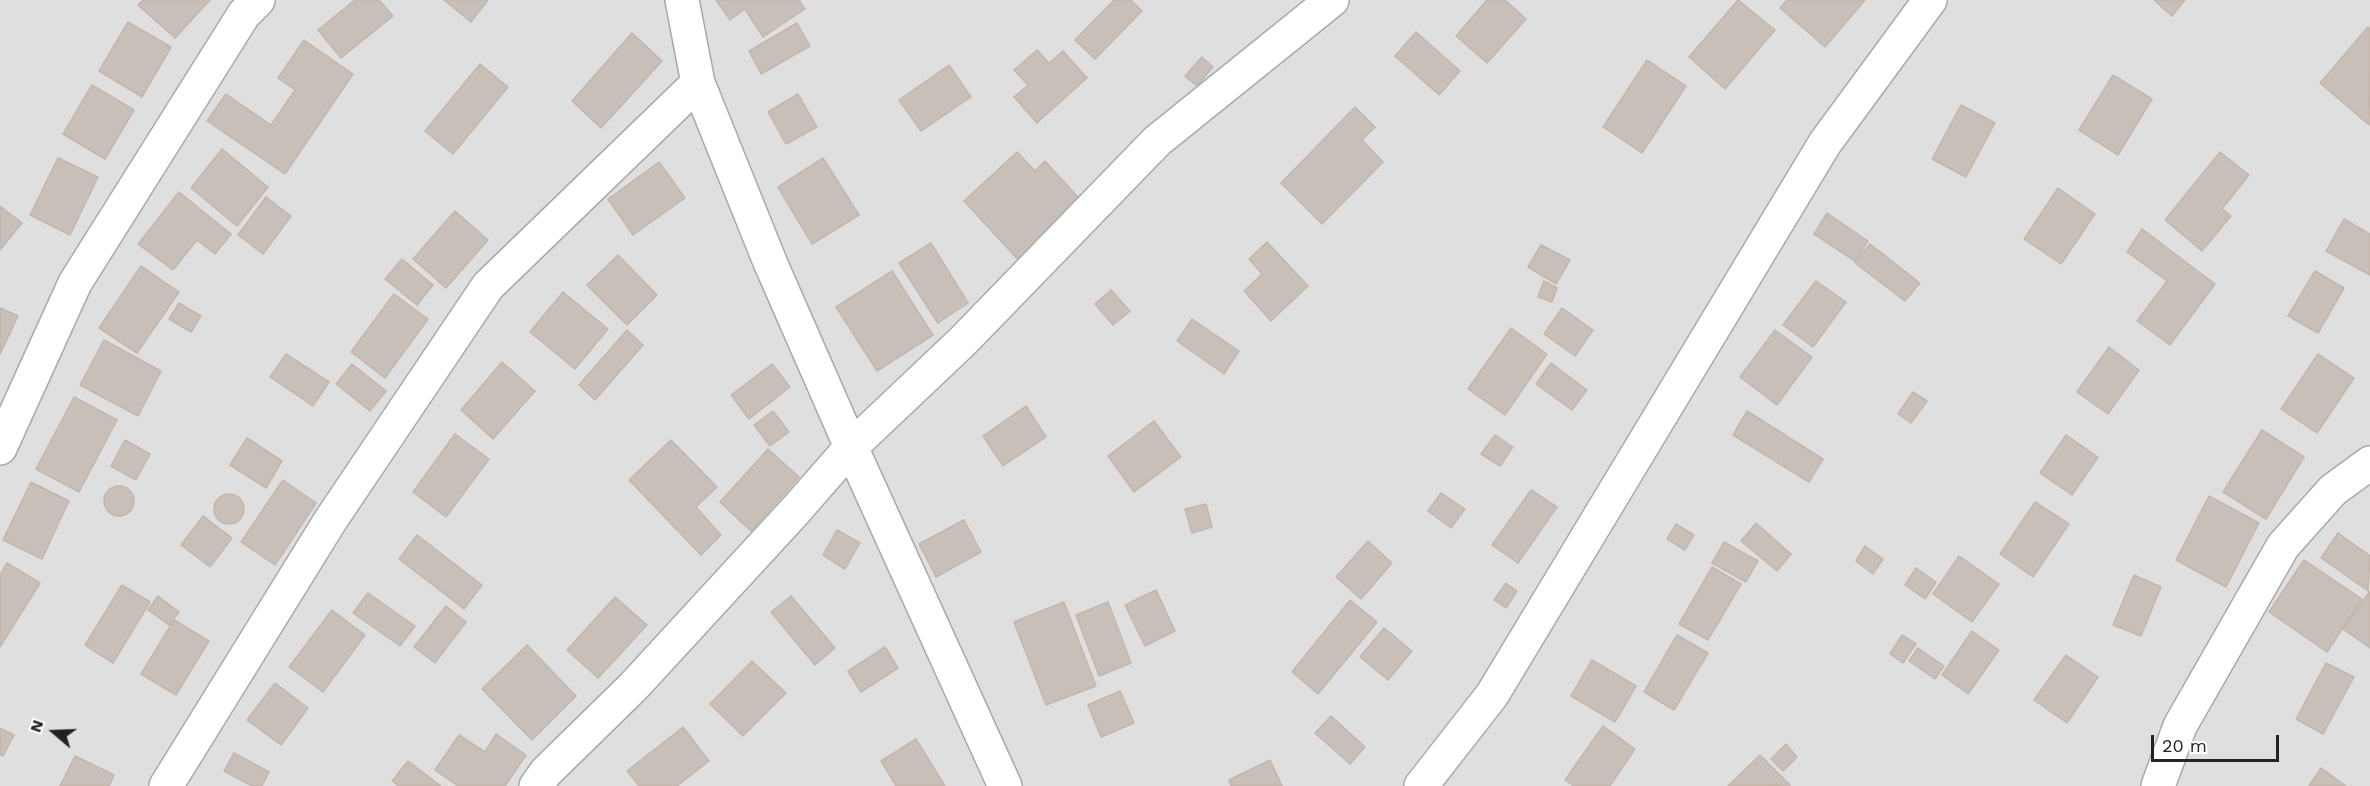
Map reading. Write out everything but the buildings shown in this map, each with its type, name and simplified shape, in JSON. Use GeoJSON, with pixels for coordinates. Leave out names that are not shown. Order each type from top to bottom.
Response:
{"type":"FeatureCollection","features":[{"type":"Feature","properties":{"kind":"street"},"geometry":{"type":"LineString","coordinates":[[0,447],[75,283],[244,14],[258,0]]}},
{"type":"Feature","properties":{"kind":"street"},"geometry":{"type":"LineString","coordinates":[[682,0],[698,83],[770,262],[1005,786]]}},
{"type":"Feature","properties":{"kind":"street"},"geometry":{"type":"LineString","coordinates":[[536,786],[546,772],[658,660],[851,447],[963,341],[1157,141],[1332,0]]}},
{"type":"Feature","properties":{"kind":"street"},"geometry":{"type":"LineString","coordinates":[[1420,786],[1492,695],[1825,142],[1930,0]]}},
{"type":"Feature","properties":{"kind":"street"},"geometry":{"type":"LineString","coordinates":[[166,786],[330,521],[488,286],[698,83]]}},
{"type":"Feature","properties":{"kind":"street"},"geometry":{"type":"LineString","coordinates":[[2157,786],[2180,726],[2283,546],[2333,490],[2370,463]]}},
{"type":"Feature","properties":{"kind":"shaded area"},"geometry":{"type":"Polygon","coordinates":[[[0,0],[2370,0],[2370,786],[0,786],[0,0]]]}}]}
